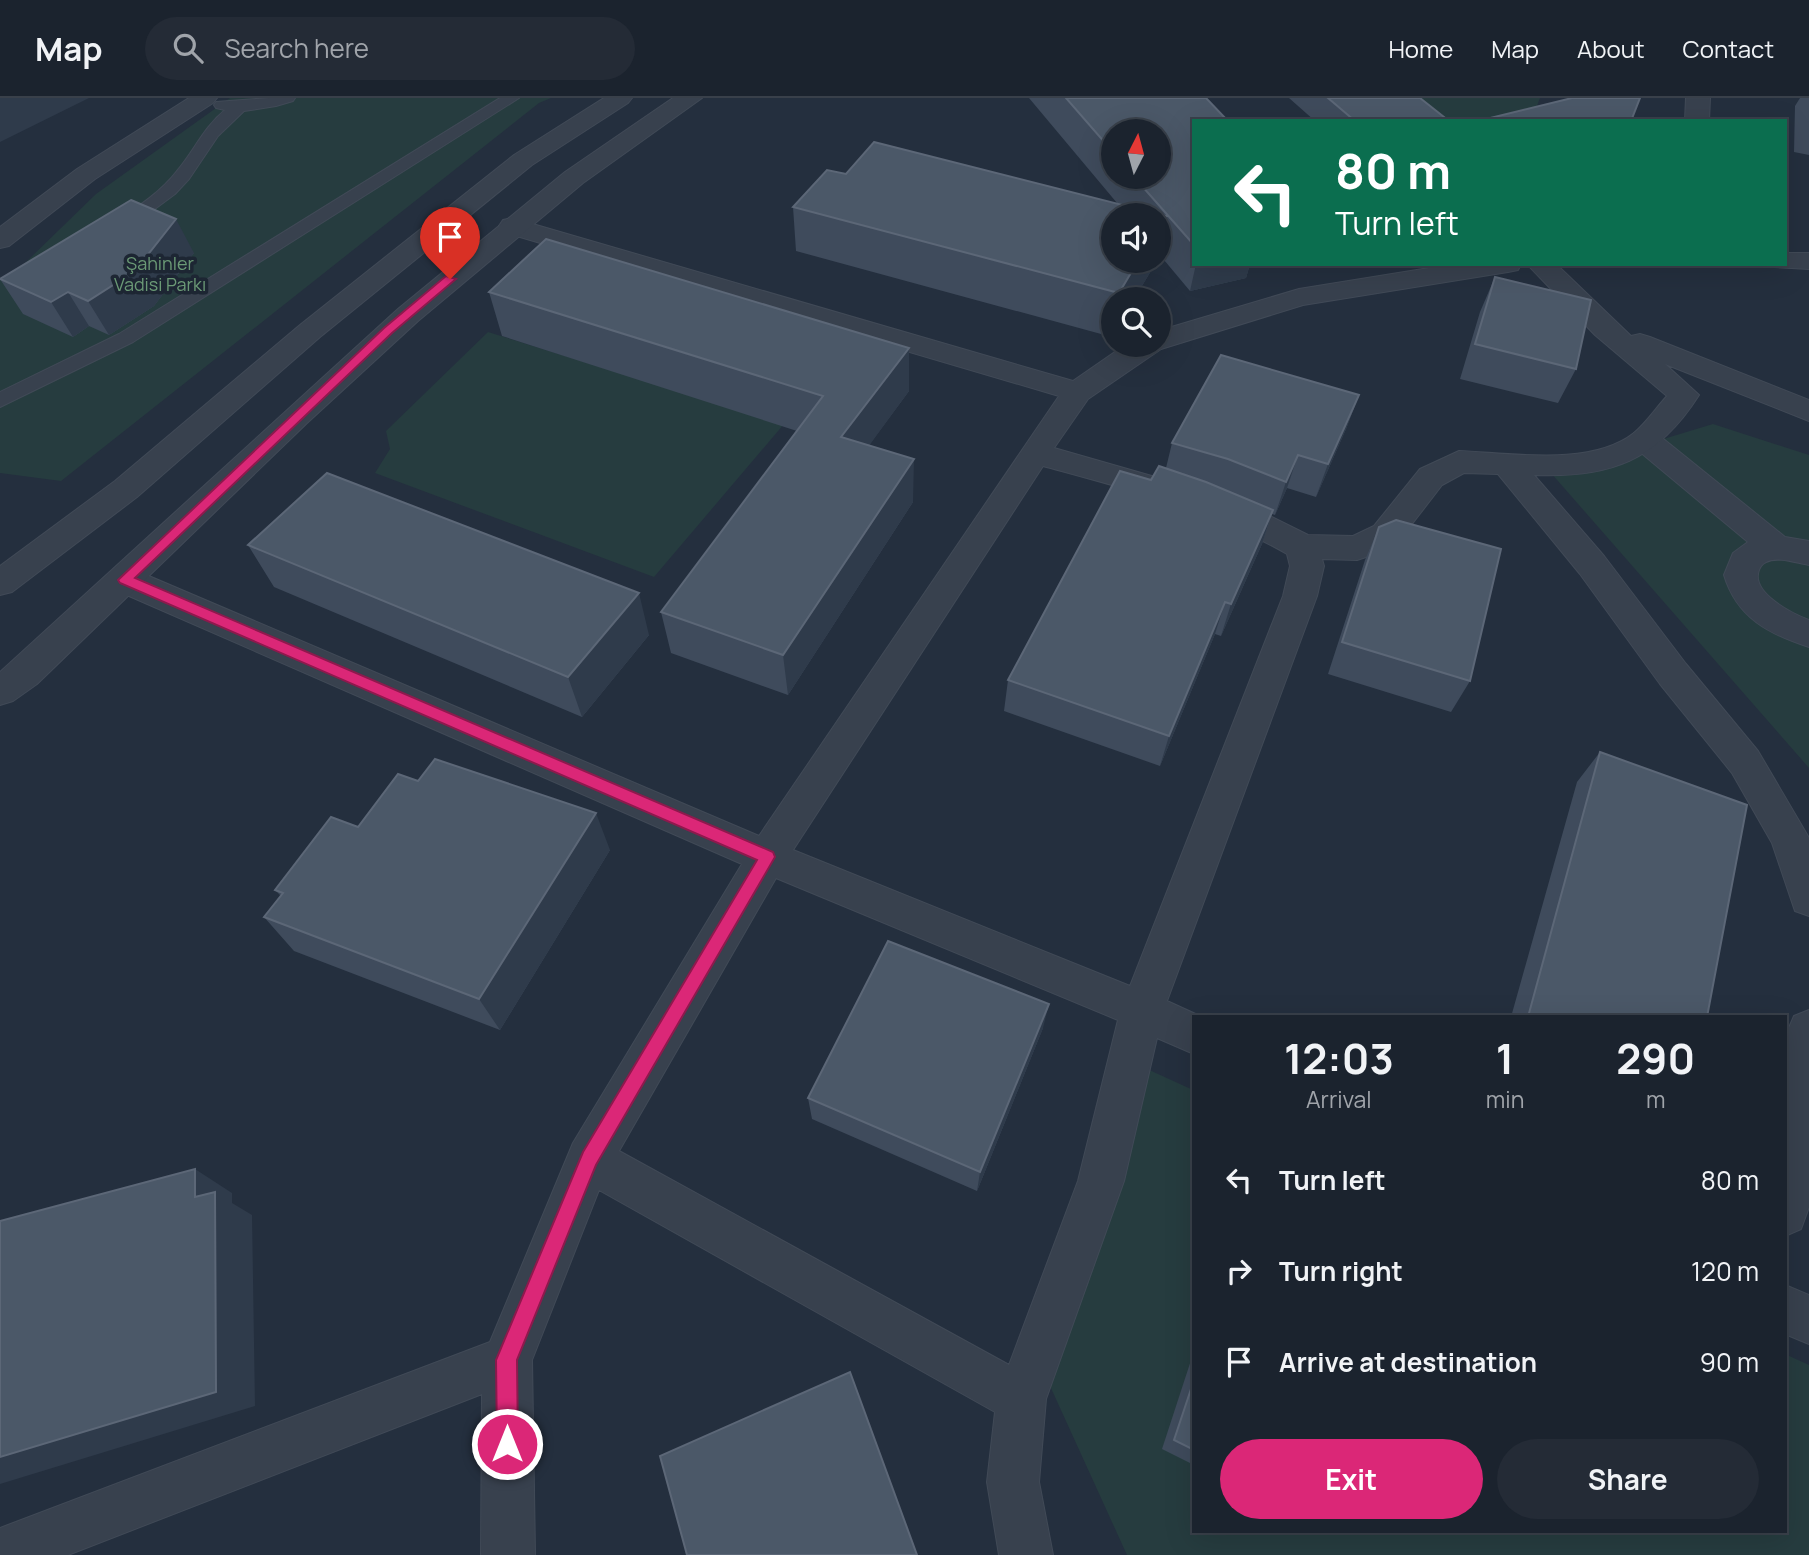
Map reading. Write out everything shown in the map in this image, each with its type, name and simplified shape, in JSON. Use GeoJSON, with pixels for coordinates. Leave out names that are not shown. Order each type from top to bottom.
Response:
{"type":"FeatureCollection","features":[{"type":"Feature","properties":{"kind":"street"},"geometry":{"type":"LineString","coordinates":[[0,583],[125,489],[310,331],[523,160],[621,98]]}},
{"type":"Feature","properties":{"kind":"street"},"geometry":{"type":"LineString","coordinates":[[0,691],[24,674],[388,331],[512,226],[636,129],[690,98]]}},
{"type":"Feature","properties":{"kind":"street"},"geometry":{"type":"LineString","coordinates":[[1696,119],[1699,98]]}},
{"type":"Feature","properties":{"kind":"street"},"geometry":{"type":"LineString","coordinates":[[0,240],[86,174],[202,100]]}},
{"type":"Feature","properties":{"kind":"street"},"geometry":{"type":"LineString","coordinates":[[512,226],[1077,392]]}},
{"type":"Feature","properties":{"kind":"street"},"geometry":{"type":"LineString","coordinates":[[1787,261],[1809,261]]}},
{"type":"Feature","properties":{"kind":"street"},"geometry":{"type":"LineString","coordinates":[[1339,266],[1358,286]]}},
{"type":"Feature","properties":{"kind":"street"},"geometry":{"type":"LineString","coordinates":[[1171,337],[1299,297],[1494,266]]}},
{"type":"Feature","properties":{"kind":"street"},"geometry":{"type":"LineString","coordinates":[[1035,453],[1141,482],[1232,512],[1274,529],[1302,547],[1357,548],[1386,534],[1431,477],[1459,462],[1565,466],[1615,457],[1645,440],[1684,394],[1605,329],[1542,266]]}},
{"type":"Feature","properties":{"kind":"street"},"geometry":{"type":"LineString","coordinates":[[1605,329],[1809,411]]}},
{"type":"Feature","properties":{"kind":"street"},"geometry":{"type":"LineString","coordinates":[[508,1555],[507,1360],[589,1159],[767,857],[1035,453],[1077,392],[1127,357]]}},
{"type":"Feature","properties":{"kind":"street"},"geometry":{"type":"LineString","coordinates":[[1645,440],[1776,548]]}},
{"type":"Feature","properties":{"kind":"street"},"geometry":{"type":"LineString","coordinates":[[1506,463],[1591,565],[1673,674],[1745,762],[1790,839],[1809,899]]}},
{"type":"Feature","properties":{"kind":"street"},"geometry":{"type":"LineString","coordinates":[[1026,1555],[1013,1482],[1021,1399],[1101,1181],[1142,1010],[1300,596],[1307,566],[1302,547]]}},
{"type":"Feature","properties":{"kind":"street"},"geometry":{"type":"LineString","coordinates":[[1809,553],[1776,548],[1759,551],[1748,558],[1741,568],[1743,588],[1758,609],[1774,621],[1809,634]]}},
{"type":"Feature","properties":{"kind":"street"},"geometry":{"type":"LineString","coordinates":[[125,580],[767,857],[1142,1010],[1192,1033]]}},
{"type":"Feature","properties":{"kind":"street"},"geometry":{"type":"LineString","coordinates":[[1787,1200],[1809,1030]]}},
{"type":"Feature","properties":{"kind":"street"},"geometry":{"type":"LineString","coordinates":[[589,1159],[1021,1399]]}},
{"type":"Feature","properties":{"kind":"street"},"geometry":{"type":"LineString","coordinates":[[1787,1310],[1809,1320]]}},
{"type":"Feature","properties":{"kind":"street"},"geometry":{"type":"LineString","coordinates":[[0,1555],[507,1360]]}},
{"type":"Feature","properties":{"kind":"lane"},"geometry":{"type":"LineString","coordinates":[[202,100],[238,108],[270,104],[286,98]]}},
{"type":"Feature","properties":{"kind":"lane"},"geometry":{"type":"LineString","coordinates":[[0,400],[126,338],[512,98]]}},
{"type":"Feature","properties":{"kind":"lane"},"geometry":{"type":"LineString","coordinates":[[117,228],[163,195],[189,167],[213,129],[238,108]]}},
{"type":"Feature","properties":{"kind":"green space","name":"Şahinler Vadisi Parkı"},"geometry":{"type":"Polygon","coordinates":[[[230,98],[551,98],[539,103],[61,481],[0,473],[0,280],[24,264],[96,194],[230,98]]]}},
{"type":"Feature","properties":{"kind":"green space"},"geometry":{"type":"Polygon","coordinates":[[[1389,98],[1540,98],[1532,119],[1412,119],[1389,98]]]}},
{"type":"Feature","properties":{"kind":"green space"},"geometry":{"type":"Polygon","coordinates":[[[488,332],[784,424],[654,577],[375,473],[390,449],[386,431],[488,332]]]}},
{"type":"Feature","properties":{"kind":"green space"},"geometry":{"type":"Polygon","coordinates":[[[1713,424],[1809,455],[1809,768],[1551,473],[1713,424]]]}},
{"type":"Feature","properties":{"kind":"green space"},"geometry":{"type":"Polygon","coordinates":[[[1134,1063],[1192,1090],[1192,1533],[1787,1533],[1787,1355],[1809,1365],[1809,1555],[1127,1555],[1035,1353],[1134,1063]]]}},
{"type":"Feature","properties":{"kind":"building"},"geometry":{"type":"Polygon","coordinates":[[[1066,98],[1206,98],[1226,119],[1192,119],[1192,243],[1171,219],[1171,203],[1157,203],[1145,189],[1171,189],[1171,119],[1101,119],[1101,138],[1066,98]]]}},
{"type":"Feature","properties":{"kind":"building"},"geometry":{"type":"Polygon","coordinates":[[[1328,98],[1420,98],[1446,119],[1353,119],[1328,98]]]}},
{"type":"Feature","properties":{"kind":"building"},"geometry":{"type":"Polygon","coordinates":[[[1572,98],[1640,98],[1632,119],[1486,119],[1572,98]]]}},
{"type":"Feature","properties":{"kind":"building"},"geometry":{"type":"Polygon","coordinates":[[[874,142],[1115,203],[1101,203],[1101,273],[1131,273],[1123,287],[1101,288],[793,207],[827,170],[846,174],[874,142]]]}},
{"type":"Feature","properties":{"kind":"building"},"geometry":{"type":"Polygon","coordinates":[[[131,200],[176,219],[135,271],[88,301],[68,292],[51,302],[0,279],[131,200]]]}},
{"type":"Feature","properties":{"kind":"building"},"geometry":{"type":"Polygon","coordinates":[[[546,239],[909,348],[841,437],[914,459],[783,655],[661,612],[823,396],[489,292],[546,239]]]}},
{"type":"Feature","properties":{"kind":"building"},"geometry":{"type":"Polygon","coordinates":[[[1495,277],[1591,300],[1576,369],[1475,344],[1495,277]]]}},
{"type":"Feature","properties":{"kind":"building"},"geometry":{"type":"Polygon","coordinates":[[[1221,355],[1359,395],[1328,464],[1298,455],[1286,482],[1228,459],[1172,443],[1221,355]]]}},
{"type":"Feature","properties":{"kind":"building"},"geometry":{"type":"Polygon","coordinates":[[[1159,466],[1273,510],[1231,604],[1225,602],[1169,736],[1008,680],[1120,471],[1151,480],[1159,466]]]}},
{"type":"Feature","properties":{"kind":"building"},"geometry":{"type":"Polygon","coordinates":[[[327,473],[639,593],[568,677],[248,545],[327,473]]]}},
{"type":"Feature","properties":{"kind":"building"},"geometry":{"type":"Polygon","coordinates":[[[1396,520],[1501,549],[1470,681],[1342,642],[1379,527],[1396,520]]]}},
{"type":"Feature","properties":{"kind":"building"},"geometry":{"type":"Polygon","coordinates":[[[1600,752],[1747,805],[1707,1015],[1529,1015],[1600,752]]]}},
{"type":"Feature","properties":{"kind":"building"},"geometry":{"type":"Polygon","coordinates":[[[435,759],[596,813],[479,999],[264,917],[283,893],[275,890],[331,817],[358,827],[398,774],[418,781],[435,759]]]}},
{"type":"Feature","properties":{"kind":"building"},"geometry":{"type":"Polygon","coordinates":[[[888,941],[1049,1004],[980,1172],[808,1098],[888,941]]]}},
{"type":"Feature","properties":{"kind":"building"},"geometry":{"type":"Polygon","coordinates":[[[195,1169],[195,1197],[215,1192],[216,1392],[0,1457],[0,1221],[195,1169]]]}},
{"type":"Feature","properties":{"kind":"building"},"geometry":{"type":"Polygon","coordinates":[[[850,1372],[917,1555],[687,1555],[660,1456],[850,1372]]]}},
{"type":"Feature","properties":{"kind":"building"},"geometry":{"type":"Polygon","coordinates":[[[1192,1386],[1192,1449],[1174,1440],[1192,1386]]]}},
{"type":"Feature","properties":{"kind":"route"},"geometry":{"type":"LineString","coordinates":[[450,279],[388,331],[268,442],[125,580],[767,857],[589,1159],[507,1360],[507,1444]]}}]}
